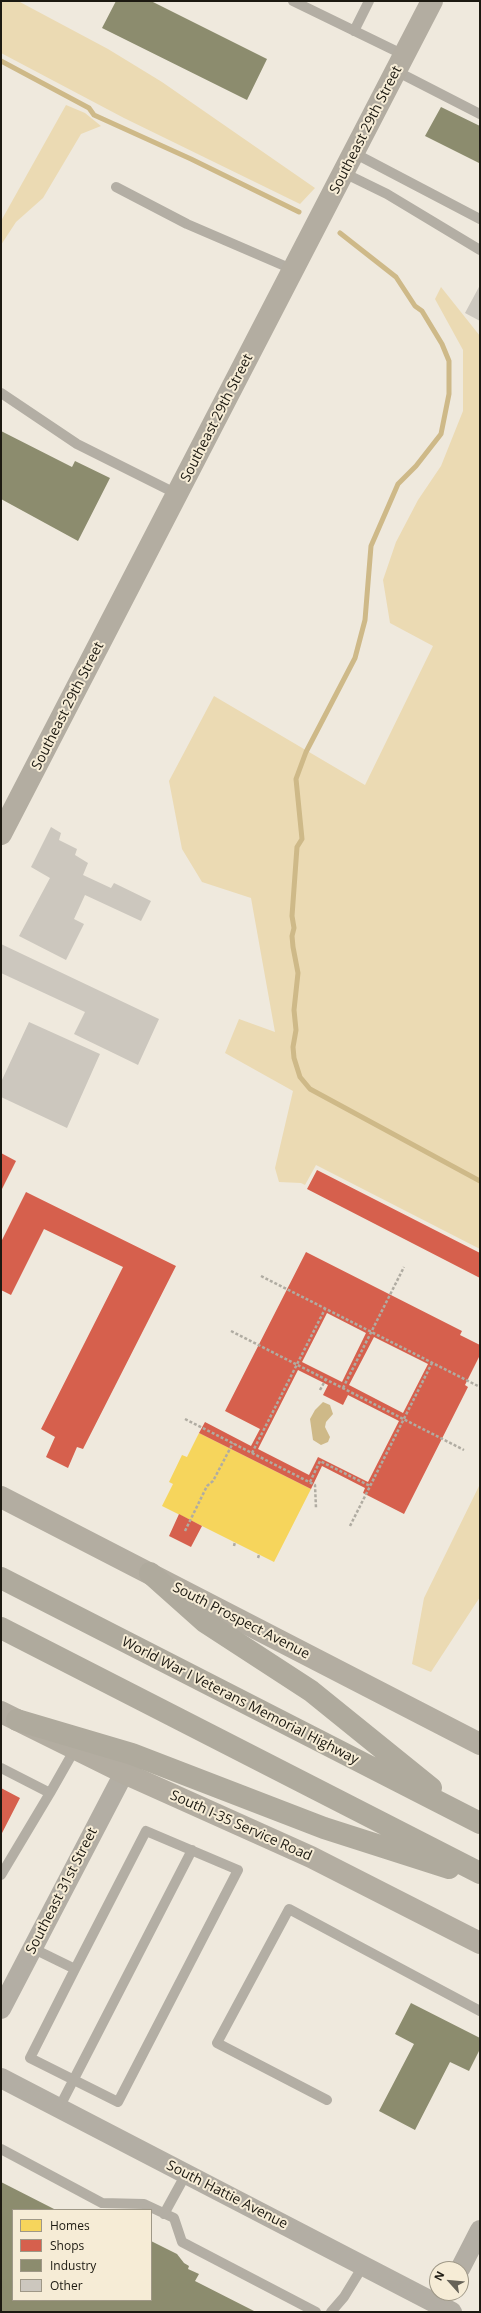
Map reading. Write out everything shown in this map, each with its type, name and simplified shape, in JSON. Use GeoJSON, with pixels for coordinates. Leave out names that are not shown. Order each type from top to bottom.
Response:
{"type":"FeatureCollection","features":[{"type":"Feature","properties":{"kind":"highway"},"geometry":{"type":"LineString","coordinates":[[150,1573],[205,1622],[311,1691],[473,1820]]}},
{"type":"Feature","properties":{"kind":"highway","name":"World War I Veterans Memorial Highway"},"geometry":{"type":"LineString","coordinates":[[1,1578],[473,1820]]}},
{"type":"Feature","properties":{"kind":"highway"},"geometry":{"type":"LineString","coordinates":[[1,1628],[480,1873]]}},
{"type":"Feature","properties":{"kind":"highway"},"geometry":{"type":"LineString","coordinates":[[9,1716],[132,1754],[324,1828],[480,1878]]}},
{"type":"Feature","properties":{"kind":"main road","name":"Southeast 29th Street"},"geometry":{"type":"LineString","coordinates":[[1,834],[432,1]]}},
{"type":"Feature","properties":{"kind":"main road","name":"South Prospect Avenue"},"geometry":{"type":"LineString","coordinates":[[1,1497],[480,1744]]}},
{"type":"Feature","properties":{"kind":"main road","name":"South I-35 Service Road"},"geometry":{"type":"LineString","coordinates":[[9,1716],[124,1773],[311,1857],[480,1943]]}},
{"type":"Feature","properties":{"kind":"street","name":"Southeast 31st Street"},"geometry":{"type":"LineString","coordinates":[[1,2009],[124,1773]]}},
{"type":"Feature","properties":{"kind":"street","name":"South Hattie Avenue"},"geometry":{"type":"LineString","coordinates":[[1,2078],[363,2266],[445,2306]]}},
{"type":"Feature","properties":{"kind":"street"},"geometry":{"type":"LineString","coordinates":[[464,2261],[480,2230]]}},
{"type":"Feature","properties":{"kind":"lane"},"geometry":{"type":"LineString","coordinates":[[293,1],[354,31],[400,63],[480,114]]}},
{"type":"Feature","properties":{"kind":"lane"},"geometry":{"type":"LineString","coordinates":[[354,31],[369,1]]}},
{"type":"Feature","properties":{"kind":"lane"},"geometry":{"type":"LineString","coordinates":[[354,153],[480,219]]}},
{"type":"Feature","properties":{"kind":"lane"},"geometry":{"type":"LineString","coordinates":[[344,173],[387,194],[480,250]]}},
{"type":"Feature","properties":{"kind":"lane"},"geometry":{"type":"LineString","coordinates":[[116,187],[187,224],[294,270]]}},
{"type":"Feature","properties":{"kind":"lane"},"geometry":{"type":"LineString","coordinates":[[1,393],[77,444],[178,494]]}},
{"type":"Feature","properties":{"kind":"lane"},"geometry":{"type":"LineString","coordinates":[[1,1875],[75,1749]]}},
{"type":"Feature","properties":{"kind":"lane"},"geometry":{"type":"LineString","coordinates":[[1,1768],[50,1793]]}},
{"type":"Feature","properties":{"kind":"lane"},"geometry":{"type":"LineString","coordinates":[[146,1831],[192,1850],[238,1870],[118,2102],[30,2058],[146,1831]]}},
{"type":"Feature","properties":{"kind":"lane"},"geometry":{"type":"LineString","coordinates":[[59,2108],[192,1850]]}},
{"type":"Feature","properties":{"kind":"lane"},"geometry":{"type":"LineString","coordinates":[[327,2100],[217,2043],[289,1909],[480,2011]]}},
{"type":"Feature","properties":{"kind":"lane"},"geometry":{"type":"LineString","coordinates":[[32,1948],[75,1970]]}},
{"type":"Feature","properties":{"kind":"lane"},"geometry":{"type":"LineString","coordinates":[[1,2149],[102,2203],[144,2204],[174,2218],[182,2242],[316,2312]]}},
{"type":"Feature","properties":{"kind":"lane"},"geometry":{"type":"LineString","coordinates":[[164,2214],[186,2174]]}},
{"type":"Feature","properties":{"kind":"lane"},"geometry":{"type":"LineString","coordinates":[[331,2312],[344,2297],[363,2266]]}},
{"type":"Feature","properties":{"kind":"path"},"geometry":{"type":"LineString","coordinates":[[343,1388],[404,1267]]}},
{"type":"Feature","properties":{"kind":"path"},"geometry":{"type":"LineString","coordinates":[[261,1276],[480,1387]]}},
{"type":"Feature","properties":{"kind":"path"},"geometry":{"type":"LineString","coordinates":[[252,1452],[325,1308]]}},
{"type":"Feature","properties":{"kind":"path"},"geometry":{"type":"LineString","coordinates":[[232,1331],[464,1450]]}},
{"type":"Feature","properties":{"kind":"path"},"geometry":{"type":"LineString","coordinates":[[350,1526],[432,1363]]}},
{"type":"Feature","properties":{"kind":"path"},"geometry":{"type":"LineString","coordinates":[[320,1390],[326,1379]]}},
{"type":"Feature","properties":{"kind":"path"},"geometry":{"type":"LineString","coordinates":[[186,1419],[315,1485],[316,1508]]}},
{"type":"Feature","properties":{"kind":"path"},"geometry":{"type":"LineString","coordinates":[[186,1531],[207,1486],[214,1481],[233,1443]]}},
{"type":"Feature","properties":{"kind":"path"},"geometry":{"type":"LineString","coordinates":[[310,1482],[320,1461],[370,1486]]}},
{"type":"Feature","properties":{"kind":"shaded area"},"geometry":{"type":"Polygon","coordinates":[[[1,1],[18,1],[108,49],[162,82],[315,188],[300,204],[124,118],[1,53],[1,1]]]}},
{"type":"Feature","properties":{"kind":"shaded area"},"geometry":{"type":"Polygon","coordinates":[[[66,105],[85,113],[101,126],[81,134],[43,198],[16,222],[1,245],[1,221],[66,105]]]}},
{"type":"Feature","properties":{"kind":"shaded area"},"geometry":{"type":"Polygon","coordinates":[[[441,287],[480,336],[480,1249],[316,1165],[305,1185],[301,1183],[279,1182],[275,1168],[293,1091],[225,1053],[239,1019],[275,1032],[251,898],[202,882],[182,849],[169,781],[214,696],[365,785],[433,646],[390,623],[383,580],[396,542],[418,500],[441,466],[463,411],[463,350],[435,299],[441,287]]]}},
{"type":"Feature","properties":{"kind":"shaded area"},"geometry":{"type":"Polygon","coordinates":[[[323,1402],[330,1405],[333,1414],[326,1422],[325,1427],[330,1437],[328,1442],[321,1445],[313,1440],[310,1419],[315,1410],[323,1402]]]}},
{"type":"Feature","properties":{"kind":"shaded area"},"geometry":{"type":"Polygon","coordinates":[[[480,1484],[480,1597],[431,1672],[412,1664],[424,1598],[480,1484]]]}},
{"type":"Feature","properties":{"kind":"building: Homes"},"geometry":{"type":"Polygon","coordinates":[[[199,1433],[311,1489],[274,1562],[162,1506],[173,1484],[169,1482],[182,1455],[187,1457],[199,1433]]]}},
{"type":"Feature","properties":{"kind":"building: Shops"},"geometry":{"type":"Polygon","coordinates":[[[1,1153],[16,1161],[1,1191],[1,1153]]]}},
{"type":"Feature","properties":{"kind":"building: Shops"},"geometry":{"type":"Polygon","coordinates":[[[317,1170],[480,1253],[480,1278],[307,1189],[317,1170]]]}},
{"type":"Feature","properties":{"kind":"building: Shops"},"geometry":{"type":"Polygon","coordinates":[[[26,1192],[176,1266],[83,1449],[77,1447],[68,1468],[46,1457],[55,1437],[41,1429],[123,1267],[44,1229],[11,1295],[1,1290],[1,1242],[26,1192]]]}},
{"type":"Feature","properties":{"kind":"building: Shops"},"geometry":{"type":"Polygon","coordinates":[[[306,1252],[462,1331],[460,1335],[480,1345],[480,1355],[465,1385],[468,1387],[404,1514],[363,1493],[365,1488],[322,1466],[311,1489],[199,1433],[205,1422],[251,1446],[260,1429],[225,1411],[306,1252]],[[327,1313],[302,1362],[342,1382],[366,1333],[327,1313]],[[374,1337],[349,1385],[403,1413],[428,1364],[374,1337]],[[298,1370],[258,1449],[309,1475],[318,1457],[368,1482],[399,1421],[348,1395],[343,1405],[323,1395],[328,1385],[298,1370]]]}},
{"type":"Feature","properties":{"kind":"building: Shops"},"geometry":{"type":"Polygon","coordinates":[[[179,1514],[202,1526],[191,1547],[169,1536],[179,1514]]]}},
{"type":"Feature","properties":{"kind":"building: Shops"},"geometry":{"type":"Polygon","coordinates":[[[1,1788],[20,1798],[1,1835],[1,1788]]]}},
{"type":"Feature","properties":{"kind":"building: Industry"},"geometry":{"type":"Polygon","coordinates":[[[116,1],[151,1],[267,59],[247,100],[102,28],[116,1]]]}},
{"type":"Feature","properties":{"kind":"building: Industry"},"geometry":{"type":"Polygon","coordinates":[[[441,107],[480,126],[479,163],[425,136],[441,107]]]}},
{"type":"Feature","properties":{"kind":"building: Industry"},"geometry":{"type":"Polygon","coordinates":[[[1,431],[72,467],[75,461],[110,478],[78,541],[1,499],[1,431]]]}},
{"type":"Feature","properties":{"kind":"building: Industry"},"geometry":{"type":"Polygon","coordinates":[[[411,2003],[480,2038],[480,2049],[469,2071],[450,2062],[415,2130],[379,2111],[414,2044],[395,2034],[411,2003]]]}},
{"type":"Feature","properties":{"kind":"building: Industry"},"geometry":{"type":"Polygon","coordinates":[[[1,2182],[54,2209],[12,2209],[12,2301],[152,2301],[152,2242],[177,2254],[184,2263],[189,2266],[188,2269],[199,2274],[195,2281],[256,2312],[1,2312],[1,2182]]]}},
{"type":"Feature","properties":{"kind":"building: Other"},"geometry":{"type":"Polygon","coordinates":[[[480,285],[480,321],[465,313],[480,285]]]}},
{"type":"Feature","properties":{"kind":"building: Other"},"geometry":{"type":"Polygon","coordinates":[[[51,827],[61,833],[59,840],[77,849],[75,855],[88,863],[83,875],[111,888],[114,883],[151,901],[141,921],[85,895],[74,919],[84,924],[66,960],[19,936],[50,878],[31,867],[51,827]]]}},
{"type":"Feature","properties":{"kind":"building: Other"},"geometry":{"type":"Polygon","coordinates":[[[1,944],[159,1019],[138,1065],[74,1034],[85,1012],[1,973],[1,944]]]}},
{"type":"Feature","properties":{"kind":"building: Other"},"geometry":{"type":"Polygon","coordinates":[[[29,1022],[100,1054],[67,1128],[1,1097],[1,1082],[29,1022]]]}},
{"type":"Feature","properties":{"kind":"waterway"},"geometry":{"type":"LineString","coordinates":[[1,61],[89,108],[94,115],[191,159],[299,212]]}},
{"type":"Feature","properties":{"kind":"waterway"},"geometry":{"type":"LineString","coordinates":[[340,233],[396,277],[415,306],[422,311],[442,344],[449,361],[449,394],[441,434],[416,466],[398,484],[371,546],[365,620],[355,658],[306,752],[296,779],[302,839],[297,847],[292,916],[294,928],[292,936],[293,947],[298,973],[294,1010],[296,1030],[293,1047],[294,1058],[300,1077],[310,1089],[480,1181]]}}]}
